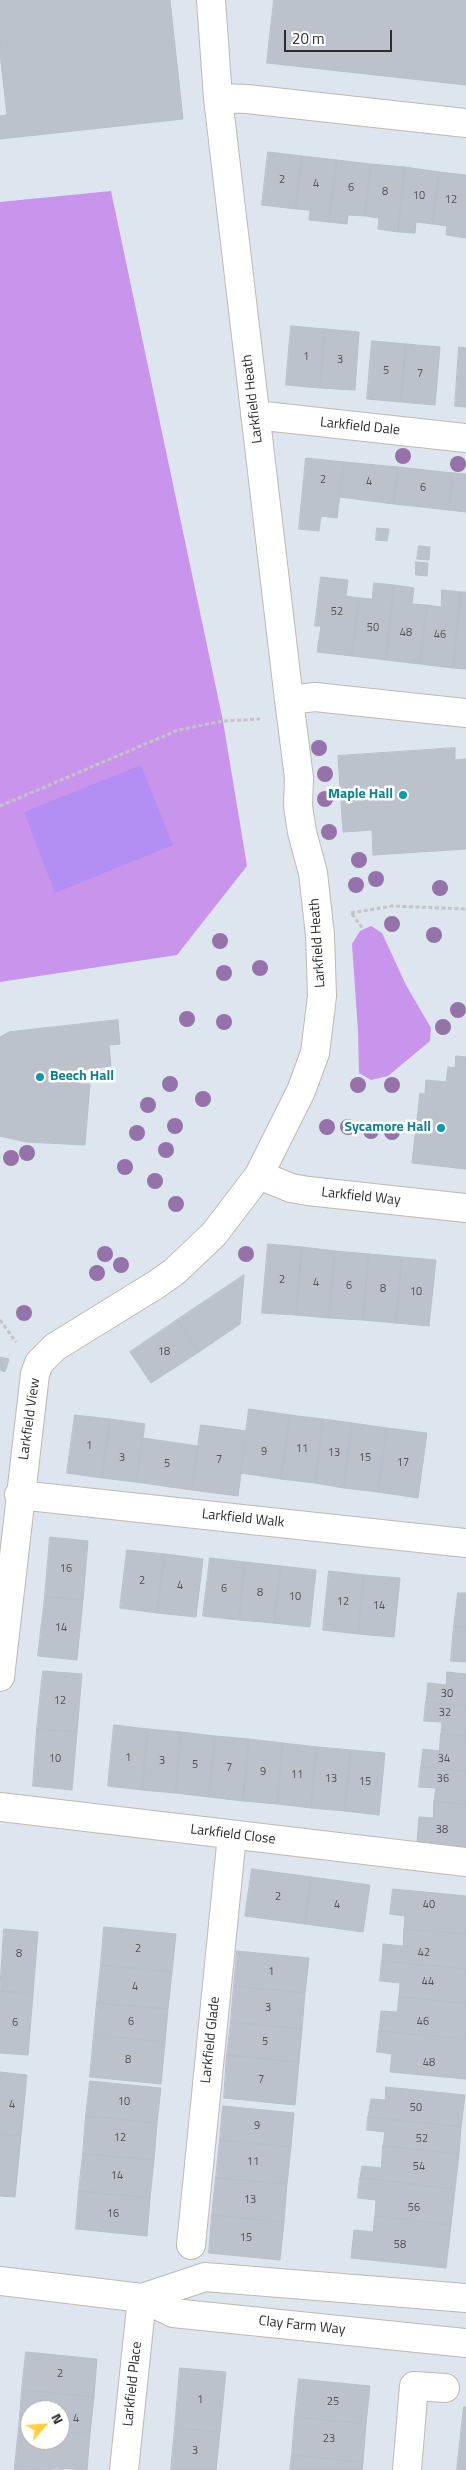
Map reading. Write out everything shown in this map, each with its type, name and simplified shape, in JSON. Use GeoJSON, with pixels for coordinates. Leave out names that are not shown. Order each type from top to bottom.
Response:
{"type":"FeatureCollection","features":[{"type":"Feature","properties":{"kind":"street","name":"Larkfield Heath"},"geometry":{"type":"LineString","coordinates":[[211,0],[218,98],[299,778],[298,806],[315,891],[320,935],[322,996],[315,1054],[301,1091],[259,1175]]}},
{"type":"Feature","properties":{"kind":"street"},"geometry":{"type":"LineString","coordinates":[[218,98],[466,123]]}},
{"type":"Feature","properties":{"kind":"street","name":"Larkfield Dale"},"geometry":{"type":"LineString","coordinates":[[255,415],[466,438]]}},
{"type":"Feature","properties":{"kind":"street"},"geometry":{"type":"LineString","coordinates":[[289,700],[315,697],[466,712]]}},
{"type":"Feature","properties":{"kind":"street","name":"Larkfield Way"},"geometry":{"type":"LineString","coordinates":[[259,1175],[291,1188],[308,1191],[466,1208]]}},
{"type":"Feature","properties":{"kind":"street","name":"Larkfield View"},"geometry":{"type":"LineString","coordinates":[[0,1677],[35,1374],[39,1363],[60,1343],[141,1295],[174,1272],[214,1234],[259,1175]]}},
{"type":"Feature","properties":{"kind":"street","name":"Larkfield Walk"},"geometry":{"type":"LineString","coordinates":[[20,1495],[466,1543]]}},
{"type":"Feature","properties":{"kind":"street","name":"Larkfield Close"},"geometry":{"type":"LineString","coordinates":[[0,1807],[466,1862]]}},
{"type":"Feature","properties":{"kind":"street","name":"Larkfield Glade"},"geometry":{"type":"LineString","coordinates":[[191,2245],[232,1835]]}},
{"type":"Feature","properties":{"kind":"street","name":"Clay Farm Way"},"geometry":{"type":"LineString","coordinates":[[142,2298],[205,2277],[466,2298]]}},
{"type":"Feature","properties":{"kind":"street","name":"Clay Farm Way"},"geometry":{"type":"LineString","coordinates":[[0,2281],[142,2298],[173,2313],[466,2343]]}},
{"type":"Feature","properties":{"kind":"street","name":"Larkfield Place"},"geometry":{"type":"LineString","coordinates":[[124,2470],[142,2298]]}},
{"type":"Feature","properties":{"kind":"street"},"geometry":{"type":"LineString","coordinates":[[407,2470],[414,2386],[445,2388]]}},
{"type":"Feature","properties":{"kind":"path"},"geometry":{"type":"LineString","coordinates":[[0,806],[178,730],[223,721],[269,718],[289,700]]}},
{"type":"Feature","properties":{"kind":"path"},"geometry":{"type":"LineString","coordinates":[[352,914],[392,906],[466,909]]}},
{"type":"Feature","properties":{"kind":"path"},"geometry":{"type":"LineString","coordinates":[[348,909],[363,929]]}},
{"type":"Feature","properties":{"kind":"path"},"geometry":{"type":"LineString","coordinates":[[0,1320],[18,1344]]}},
{"type":"Feature","properties":{"kind":"shaded area"},"geometry":{"type":"Polygon","coordinates":[[[111,191],[223,721],[247,866],[177,955],[0,982],[0,202],[111,191]]]}},
{"type":"Feature","properties":{"kind":"shaded area"},"geometry":{"type":"Polygon","coordinates":[[[141,765],[173,845],[55,893],[24,812],[141,765]]]}},
{"type":"Feature","properties":{"kind":"shaded area"},"geometry":{"type":"Polygon","coordinates":[[[371,926],[382,933],[406,985],[431,1028],[430,1041],[388,1076],[371,1080],[359,1073],[352,944],[360,931],[371,926]]]}},
{"type":"Feature","properties":{"kind":"building"},"geometry":{"type":"Polygon","coordinates":[[[0,0],[170,0],[183,119],[0,139],[0,116],[7,115],[0,53],[0,0]]]}},
{"type":"Feature","properties":{"kind":"building"},"geometry":{"type":"Polygon","coordinates":[[[274,0],[466,0],[466,85],[267,63],[274,0]]]}},
{"type":"Feature","properties":{"kind":"building"},"geometry":{"type":"Polygon","coordinates":[[[268,152],[302,156],[296,209],[262,205],[268,152]]]}},
{"type":"Feature","properties":{"kind":"building"},"geometry":{"type":"Polygon","coordinates":[[[302,156],[337,160],[329,222],[309,220],[310,210],[296,209],[302,156]]]}},
{"type":"Feature","properties":{"kind":"building"},"geometry":{"type":"Polygon","coordinates":[[[337,160],[371,164],[365,216],[348,215],[347,224],[329,222],[337,160]]]}},
{"type":"Feature","properties":{"kind":"building"},"geometry":{"type":"Polygon","coordinates":[[[371,164],[405,167],[398,232],[378,229],[379,218],[365,216],[371,164]]]}},
{"type":"Feature","properties":{"kind":"building"},"geometry":{"type":"Polygon","coordinates":[[[405,167],[439,172],[433,224],[416,222],[415,233],[398,232],[405,167]]]}},
{"type":"Feature","properties":{"kind":"building"},"geometry":{"type":"Polygon","coordinates":[[[439,172],[466,175],[466,238],[446,235],[447,226],[433,224],[439,172]]]}},
{"type":"Feature","properties":{"kind":"building"},"geometry":{"type":"Polygon","coordinates":[[[291,326],[325,329],[320,388],[286,385],[291,326]]]}},
{"type":"Feature","properties":{"kind":"building"},"geometry":{"type":"Polygon","coordinates":[[[325,329],[359,332],[355,390],[320,388],[325,329]]]}},
{"type":"Feature","properties":{"kind":"building"},"geometry":{"type":"Polygon","coordinates":[[[372,341],[406,344],[401,402],[367,399],[372,341]]]}},
{"type":"Feature","properties":{"kind":"building"},"geometry":{"type":"Polygon","coordinates":[[[406,344],[440,347],[435,405],[401,402],[406,344]]]}},
{"type":"Feature","properties":{"kind":"building"},"geometry":{"type":"Polygon","coordinates":[[[459,347],[466,348],[466,407],[455,406],[459,347]]]}},
{"type":"Feature","properties":{"kind":"building"},"geometry":{"type":"Polygon","coordinates":[[[306,458],[344,462],[337,518],[321,516],[319,531],[299,529],[306,458]]]}},
{"type":"Feature","properties":{"kind":"building"},"geometry":{"type":"Polygon","coordinates":[[[344,462],[398,467],[394,504],[340,497],[344,462]]]}},
{"type":"Feature","properties":{"kind":"building"},"geometry":{"type":"Polygon","coordinates":[[[398,467],[453,473],[449,510],[394,504],[398,467]]]}},
{"type":"Feature","properties":{"kind":"building"},"geometry":{"type":"Polygon","coordinates":[[[453,473],[466,474],[466,512],[449,510],[453,473]]]}},
{"type":"Feature","properties":{"kind":"building"},"geometry":{"type":"Polygon","coordinates":[[[377,528],[389,529],[387,541],[376,540],[377,528]]]}},
{"type":"Feature","properties":{"kind":"building"},"geometry":{"type":"Polygon","coordinates":[[[419,546],[430,547],[429,560],[417,559],[419,546]]]}},
{"type":"Feature","properties":{"kind":"building"},"geometry":{"type":"Polygon","coordinates":[[[416,562],[428,563],[427,576],[416,575],[416,562]]]}},
{"type":"Feature","properties":{"kind":"building"},"geometry":{"type":"Polygon","coordinates":[[[321,577],[348,580],[346,596],[359,598],[352,656],[317,652],[321,626],[315,626],[321,577]]]}},
{"type":"Feature","properties":{"kind":"building"},"geometry":{"type":"Polygon","coordinates":[[[374,583],[394,585],[386,660],[352,656],[359,598],[372,599],[374,583]]]}},
{"type":"Feature","properties":{"kind":"building"},"geometry":{"type":"Polygon","coordinates":[[[394,585],[414,588],[412,604],[427,605],[420,664],[386,660],[394,585]]]}},
{"type":"Feature","properties":{"kind":"building"},"geometry":{"type":"Polygon","coordinates":[[[442,590],[461,592],[453,668],[420,664],[427,605],[441,607],[442,590]]]}},
{"type":"Feature","properties":{"kind":"building"},"geometry":{"type":"Polygon","coordinates":[[[461,592],[466,592],[466,669],[453,668],[461,592]]]}},
{"type":"Feature","properties":{"kind":"building","name":"Maple Hall"},"geometry":{"type":"Polygon","coordinates":[[[455,748],[455,760],[466,759],[466,849],[373,855],[372,830],[343,832],[338,756],[455,748]]]}},
{"type":"Feature","properties":{"kind":"building","name":"Beech Hall"},"geometry":{"type":"Polygon","coordinates":[[[118,1020],[120,1044],[109,1045],[111,1066],[81,1070],[80,1084],[90,1084],[85,1145],[26,1142],[0,1136],[0,1037],[9,1032],[118,1020]]]}},
{"type":"Feature","properties":{"kind":"building","name":"Sycamore Hall"},"geometry":{"type":"Polygon","coordinates":[[[456,1056],[466,1057],[466,1169],[412,1163],[420,1093],[425,1094],[426,1080],[446,1082],[448,1067],[455,1068],[456,1056]]]}},
{"type":"Feature","properties":{"kind":"building"},"geometry":{"type":"Polygon","coordinates":[[[268,1244],[302,1247],[296,1315],[262,1313],[268,1244]]]}},
{"type":"Feature","properties":{"kind":"building"},"geometry":{"type":"Polygon","coordinates":[[[302,1247],[335,1251],[329,1318],[296,1315],[302,1247]]]}},
{"type":"Feature","properties":{"kind":"building"},"geometry":{"type":"Polygon","coordinates":[[[335,1251],[369,1254],[363,1320],[329,1318],[335,1251]]]}},
{"type":"Feature","properties":{"kind":"building"},"geometry":{"type":"Polygon","coordinates":[[[369,1254],[402,1257],[396,1323],[363,1320],[369,1254]]]}},
{"type":"Feature","properties":{"kind":"building"},"geometry":{"type":"Polygon","coordinates":[[[402,1257],[436,1260],[429,1326],[396,1323],[402,1257]]]}},
{"type":"Feature","properties":{"kind":"building"},"geometry":{"type":"Polygon","coordinates":[[[244,1275],[240,1324],[199,1352],[177,1320],[244,1275]]]}},
{"type":"Feature","properties":{"kind":"building"},"geometry":{"type":"Polygon","coordinates":[[[177,1320],[199,1352],[151,1383],[130,1352],[177,1320]]]}},
{"type":"Feature","properties":{"kind":"building"},"geometry":{"type":"Polygon","coordinates":[[[0,1357],[9,1359],[5,1372],[0,1370],[0,1357]]]}},
{"type":"Feature","properties":{"kind":"building"},"geometry":{"type":"Polygon","coordinates":[[[249,1409],[290,1415],[281,1479],[241,1473],[249,1409]]]}},
{"type":"Feature","properties":{"kind":"building"},"geometry":{"type":"Polygon","coordinates":[[[75,1415],[110,1419],[102,1478],[67,1473],[75,1415]]]}},
{"type":"Feature","properties":{"kind":"building"},"geometry":{"type":"Polygon","coordinates":[[[290,1415],[323,1419],[315,1483],[281,1479],[290,1415]]]}},
{"type":"Feature","properties":{"kind":"building"},"geometry":{"type":"Polygon","coordinates":[[[110,1419],[145,1424],[136,1482],[102,1478],[110,1419]]]}},
{"type":"Feature","properties":{"kind":"building"},"geometry":{"type":"Polygon","coordinates":[[[323,1419],[352,1423],[344,1488],[315,1483],[323,1419]]]}},
{"type":"Feature","properties":{"kind":"building"},"geometry":{"type":"Polygon","coordinates":[[[352,1423],[387,1428],[378,1492],[344,1488],[352,1423]]]}},
{"type":"Feature","properties":{"kind":"building"},"geometry":{"type":"Polygon","coordinates":[[[201,1425],[247,1431],[238,1496],[192,1490],[201,1425]]]}},
{"type":"Feature","properties":{"kind":"building"},"geometry":{"type":"Polygon","coordinates":[[[387,1428],[427,1433],[418,1498],[378,1492],[387,1428]]]}},
{"type":"Feature","properties":{"kind":"building"},"geometry":{"type":"Polygon","coordinates":[[[143,1438],[198,1446],[192,1490],[136,1482],[143,1438]]]}},
{"type":"Feature","properties":{"kind":"building"},"geometry":{"type":"Polygon","coordinates":[[[50,1537],[88,1541],[83,1600],[45,1597],[50,1537]]]}},
{"type":"Feature","properties":{"kind":"building"},"geometry":{"type":"Polygon","coordinates":[[[127,1550],[165,1554],[157,1613],[120,1608],[127,1550]]]}},
{"type":"Feature","properties":{"kind":"building"},"geometry":{"type":"Polygon","coordinates":[[[165,1554],[203,1559],[196,1617],[157,1613],[165,1554]]]}},
{"type":"Feature","properties":{"kind":"building"},"geometry":{"type":"Polygon","coordinates":[[[210,1558],[245,1562],[239,1620],[203,1616],[210,1558]]]}},
{"type":"Feature","properties":{"kind":"building"},"geometry":{"type":"Polygon","coordinates":[[[245,1562],[281,1566],[274,1623],[239,1620],[245,1562]]]}},
{"type":"Feature","properties":{"kind":"building"},"geometry":{"type":"Polygon","coordinates":[[[281,1566],[316,1570],[310,1627],[274,1623],[281,1566]]]}},
{"type":"Feature","properties":{"kind":"building"},"geometry":{"type":"Polygon","coordinates":[[[329,1571],[364,1575],[358,1634],[323,1630],[329,1571]]]}},
{"type":"Feature","properties":{"kind":"building"},"geometry":{"type":"Polygon","coordinates":[[[364,1575],[400,1578],[394,1637],[358,1634],[364,1575]]]}},
{"type":"Feature","properties":{"kind":"building"},"geometry":{"type":"Polygon","coordinates":[[[458,1593],[466,1593],[466,1628],[454,1626],[458,1593]]]}},
{"type":"Feature","properties":{"kind":"building"},"geometry":{"type":"Polygon","coordinates":[[[45,1597],[83,1600],[77,1660],[38,1656],[45,1597]]]}},
{"type":"Feature","properties":{"kind":"building"},"geometry":{"type":"Polygon","coordinates":[[[454,1626],[466,1628],[466,1662],[451,1661],[454,1626]]]}},
{"type":"Feature","properties":{"kind":"building"},"geometry":{"type":"Polygon","coordinates":[[[43,1671],[82,1674],[77,1732],[37,1729],[43,1671]]]}},
{"type":"Feature","properties":{"kind":"building"},"geometry":{"type":"Polygon","coordinates":[[[447,1672],[466,1674],[466,1706],[426,1702],[428,1683],[446,1685],[447,1672]]]}},
{"type":"Feature","properties":{"kind":"building"},"geometry":{"type":"Polygon","coordinates":[[[426,1702],[466,1706],[466,1736],[441,1734],[442,1722],[424,1721],[426,1702]]]}},
{"type":"Feature","properties":{"kind":"building"},"geometry":{"type":"Polygon","coordinates":[[[114,1725],[148,1729],[142,1790],[108,1786],[114,1725]]]}},
{"type":"Feature","properties":{"kind":"building"},"geometry":{"type":"Polygon","coordinates":[[[37,1729],[77,1732],[72,1790],[33,1786],[37,1729]]]}},
{"type":"Feature","properties":{"kind":"building"},"geometry":{"type":"Polygon","coordinates":[[[148,1729],[181,1732],[176,1793],[142,1790],[148,1729]]]}},
{"type":"Feature","properties":{"kind":"building"},"geometry":{"type":"Polygon","coordinates":[[[181,1732],[215,1736],[209,1797],[176,1793],[181,1732]]]}},
{"type":"Feature","properties":{"kind":"building"},"geometry":{"type":"Polygon","coordinates":[[[441,1734],[466,1736],[466,1771],[421,1767],[423,1749],[439,1751],[441,1734]]]}},
{"type":"Feature","properties":{"kind":"building"},"geometry":{"type":"Polygon","coordinates":[[[215,1736],[249,1739],[243,1801],[209,1797],[215,1736]]]}},
{"type":"Feature","properties":{"kind":"building"},"geometry":{"type":"Polygon","coordinates":[[[249,1739],[283,1743],[277,1804],[243,1801],[249,1739]]]}},
{"type":"Feature","properties":{"kind":"building"},"geometry":{"type":"Polygon","coordinates":[[[283,1743],[317,1747],[311,1808],[277,1804],[283,1743]]]}},
{"type":"Feature","properties":{"kind":"building"},"geometry":{"type":"Polygon","coordinates":[[[317,1747],[351,1750],[345,1811],[311,1808],[317,1747]]]}},
{"type":"Feature","properties":{"kind":"building"},"geometry":{"type":"Polygon","coordinates":[[[351,1750],[385,1753],[379,1815],[345,1811],[351,1750]]]}},
{"type":"Feature","properties":{"kind":"building"},"geometry":{"type":"Polygon","coordinates":[[[421,1767],[466,1771],[466,1805],[434,1801],[436,1788],[419,1787],[421,1767]]]}},
{"type":"Feature","properties":{"kind":"building"},"geometry":{"type":"Polygon","coordinates":[[[434,1801],[466,1805],[466,1848],[417,1842],[419,1817],[433,1818],[434,1801]]]}},
{"type":"Feature","properties":{"kind":"building"},"geometry":{"type":"Polygon","coordinates":[[[252,1869],[311,1877],[305,1924],[245,1916],[252,1869]]]}},
{"type":"Feature","properties":{"kind":"building"},"geometry":{"type":"Polygon","coordinates":[[[311,1877],[370,1885],[363,1932],[305,1924],[311,1877]]]}},
{"type":"Feature","properties":{"kind":"building"},"geometry":{"type":"Polygon","coordinates":[[[393,1889],[466,1896],[466,1934],[404,1929],[405,1916],[390,1914],[393,1889]]]}},
{"type":"Feature","properties":{"kind":"building"},"geometry":{"type":"Polygon","coordinates":[[[104,1927],[176,1934],[172,1972],[101,1965],[104,1927]]]}},
{"type":"Feature","properties":{"kind":"building"},"geometry":{"type":"Polygon","coordinates":[[[4,1929],[38,1932],[33,1994],[0,1991],[4,1929]]]}},
{"type":"Feature","properties":{"kind":"building"},"geometry":{"type":"Polygon","coordinates":[[[404,1929],[466,1934],[466,1969],[382,1961],[383,1944],[403,1946],[404,1929]]]}},
{"type":"Feature","properties":{"kind":"building"},"geometry":{"type":"Polygon","coordinates":[[[237,1951],[309,1958],[305,1993],[234,1986],[237,1951]]]}},
{"type":"Feature","properties":{"kind":"building"},"geometry":{"type":"Polygon","coordinates":[[[382,1961],[466,1969],[466,2003],[399,1997],[400,1983],[380,1981],[382,1961]]]}},
{"type":"Feature","properties":{"kind":"building"},"geometry":{"type":"Polygon","coordinates":[[[101,1965],[172,1972],[168,2009],[97,2003],[101,1965]]]}},
{"type":"Feature","properties":{"kind":"building"},"geometry":{"type":"Polygon","coordinates":[[[234,1986],[305,1993],[302,2029],[231,2022],[234,1986]]]}},
{"type":"Feature","properties":{"kind":"building"},"geometry":{"type":"Polygon","coordinates":[[[0,1991],[33,1994],[28,2055],[0,2053],[0,1991]]]}},
{"type":"Feature","properties":{"kind":"building"},"geometry":{"type":"Polygon","coordinates":[[[399,1997],[466,2003],[466,2039],[379,2031],[381,2011],[397,2012],[399,1997]]]}},
{"type":"Feature","properties":{"kind":"building"},"geometry":{"type":"Polygon","coordinates":[[[97,2003],[168,2009],[165,2042],[94,2035],[97,2003]]]}},
{"type":"Feature","properties":{"kind":"building"},"geometry":{"type":"Polygon","coordinates":[[[231,2022],[302,2029],[299,2062],[227,2055],[231,2022]]]}},
{"type":"Feature","properties":{"kind":"building"},"geometry":{"type":"Polygon","coordinates":[[[379,2031],[466,2039],[466,2079],[390,2072],[392,2054],[377,2052],[379,2031]]]}},
{"type":"Feature","properties":{"kind":"building"},"geometry":{"type":"Polygon","coordinates":[[[94,2035],[165,2042],[161,2084],[90,2077],[94,2035]]]}},
{"type":"Feature","properties":{"kind":"building"},"geometry":{"type":"Polygon","coordinates":[[[227,2055],[299,2062],[295,2105],[224,2098],[227,2055]]]}},
{"type":"Feature","properties":{"kind":"building"},"geometry":{"type":"Polygon","coordinates":[[[0,2072],[27,2075],[21,2136],[0,2134],[0,2072]]]}},
{"type":"Feature","properties":{"kind":"building"},"geometry":{"type":"Polygon","coordinates":[[[90,2081],[161,2088],[157,2123],[86,2116],[90,2081]]]}},
{"type":"Feature","properties":{"kind":"building"},"geometry":{"type":"Polygon","coordinates":[[[386,2087],[465,2095],[461,2127],[368,2117],[371,2099],[385,2100],[386,2087]]]}},
{"type":"Feature","properties":{"kind":"building"},"geometry":{"type":"Polygon","coordinates":[[[223,2106],[294,2113],[291,2147],[220,2140],[223,2106]]]}},
{"type":"Feature","properties":{"kind":"building"},"geometry":{"type":"Polygon","coordinates":[[[86,2116],[157,2123],[154,2160],[83,2154],[86,2116]]]}},
{"type":"Feature","properties":{"kind":"building"},"geometry":{"type":"Polygon","coordinates":[[[368,2117],[461,2127],[459,2154],[383,2146],[385,2132],[367,2130],[368,2117]]]}},
{"type":"Feature","properties":{"kind":"building"},"geometry":{"type":"Polygon","coordinates":[[[0,2134],[21,2136],[15,2197],[0,2196],[0,2134]]]}},
{"type":"Feature","properties":{"kind":"building"},"geometry":{"type":"Polygon","coordinates":[[[220,2140],[291,2147],[287,2184],[216,2178],[220,2140]]]}},
{"type":"Feature","properties":{"kind":"building"},"geometry":{"type":"Polygon","coordinates":[[[383,2146],[459,2154],[455,2189],[360,2178],[362,2166],[381,2168],[383,2146]]]}},
{"type":"Feature","properties":{"kind":"building"},"geometry":{"type":"Polygon","coordinates":[[[83,2154],[154,2160],[150,2198],[79,2191],[83,2154]]]}},
{"type":"Feature","properties":{"kind":"building"},"geometry":{"type":"Polygon","coordinates":[[[216,2178],[287,2184],[284,2222],[212,2215],[216,2178]]]}},
{"type":"Feature","properties":{"kind":"building"},"geometry":{"type":"Polygon","coordinates":[[[360,2178],[455,2189],[451,2225],[375,2216],[376,2200],[358,2198],[360,2178]]]}},
{"type":"Feature","properties":{"kind":"building"},"geometry":{"type":"Polygon","coordinates":[[[79,2191],[150,2198],[147,2236],[76,2229],[79,2191]]]}},
{"type":"Feature","properties":{"kind":"building"},"geometry":{"type":"Polygon","coordinates":[[[212,2215],[284,2222],[280,2260],[209,2253],[212,2215]]]}},
{"type":"Feature","properties":{"kind":"building"},"geometry":{"type":"Polygon","coordinates":[[[375,2216],[451,2225],[446,2268],[351,2258],[354,2230],[373,2232],[375,2216]]]}},
{"type":"Feature","properties":{"kind":"building"},"geometry":{"type":"Polygon","coordinates":[[[26,2352],[97,2359],[94,2397],[22,2390],[26,2352]]]}},
{"type":"Feature","properties":{"kind":"building"},"geometry":{"type":"Polygon","coordinates":[[[180,2368],[226,2372],[220,2432],[175,2428],[180,2368]]]}},
{"type":"Feature","properties":{"kind":"building"},"geometry":{"type":"Polygon","coordinates":[[[299,2379],[370,2386],[366,2424],[295,2417],[299,2379]]]}},
{"type":"Feature","properties":{"kind":"building"},"geometry":{"type":"Polygon","coordinates":[[[22,2390],[94,2397],[90,2434],[70,2433],[70,2400],[21,2400],[22,2390]]]}},
{"type":"Feature","properties":{"kind":"building"},"geometry":{"type":"Polygon","coordinates":[[[464,2407],[466,2407],[466,2470],[457,2470],[464,2407]]]}},
{"type":"Feature","properties":{"kind":"building"},"geometry":{"type":"Polygon","coordinates":[[[295,2417],[366,2424],[363,2462],[292,2455],[295,2417]]]}},
{"type":"Feature","properties":{"kind":"building"},"geometry":{"type":"Polygon","coordinates":[[[19,2428],[20,2450],[70,2450],[70,2433],[90,2434],[87,2470],[15,2465],[19,2428]]]}},
{"type":"Feature","properties":{"kind":"building"},"geometry":{"type":"Polygon","coordinates":[[[175,2428],[220,2432],[216,2470],[171,2470],[175,2428]]]}},
{"type":"Feature","properties":{"kind":"building"},"geometry":{"type":"Polygon","coordinates":[[[292,2455],[363,2462],[362,2470],[290,2470],[292,2455]]]}},
{"type":"Feature","properties":{"kind":"building"},"geometry":{"type":"Polygon","coordinates":[[[15,2465],[64,2470],[15,2470],[15,2465]]]}},
{"type":"Feature","properties":{"kind":"place","name":"Maple Hall"},"geometry":{"type":"Point","coordinates":[403,795]}},
{"type":"Feature","properties":{"kind":"place","name":"Beech Hall"},"geometry":{"type":"Point","coordinates":[40,1077]}},
{"type":"Feature","properties":{"kind":"place","name":"Sycamore Hall"},"geometry":{"type":"Point","coordinates":[441,1128]}}]}
